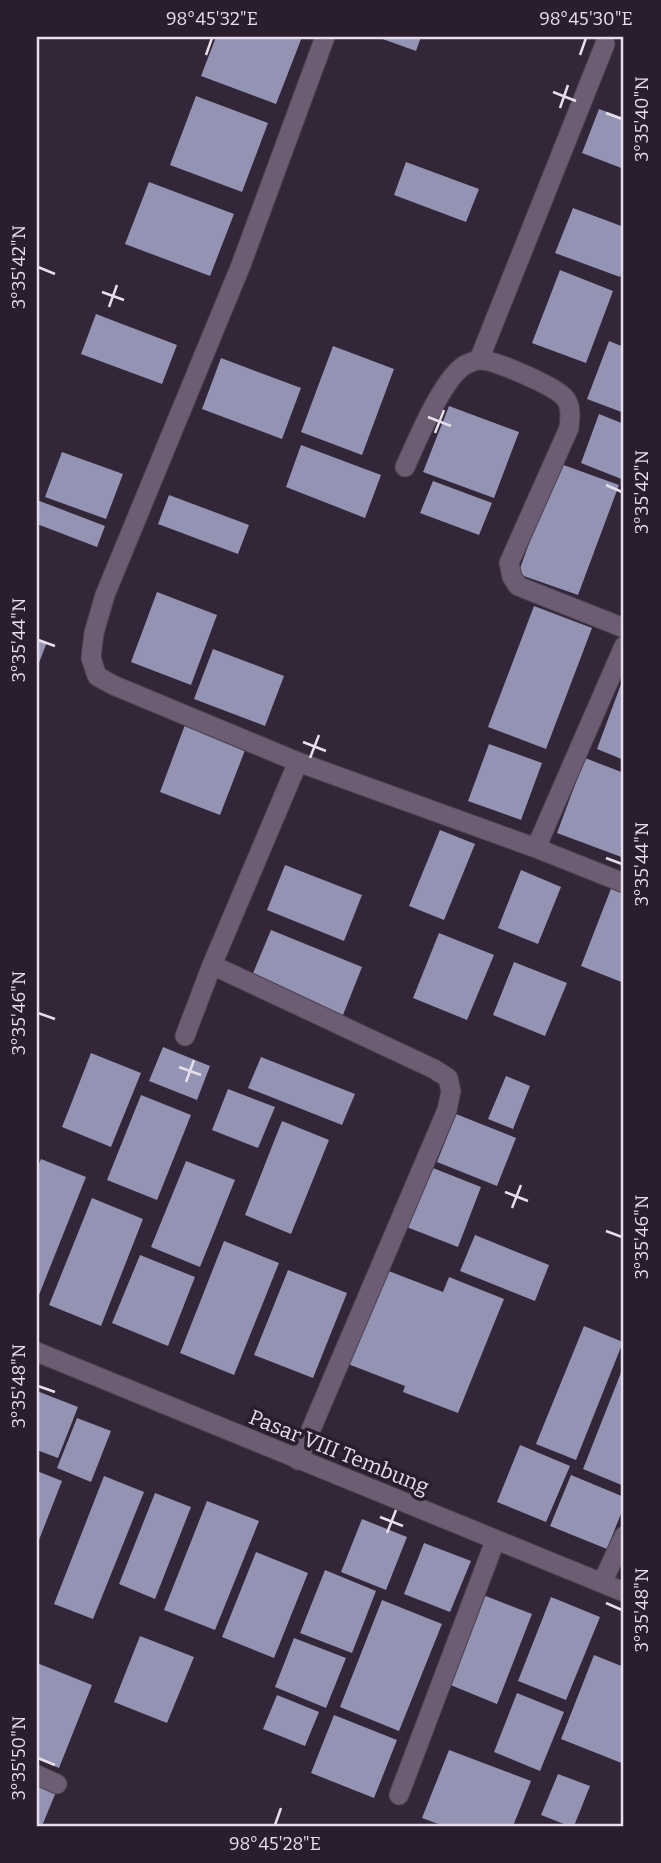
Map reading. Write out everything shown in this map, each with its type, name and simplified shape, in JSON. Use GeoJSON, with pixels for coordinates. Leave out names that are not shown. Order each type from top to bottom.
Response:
{"type":"FeatureCollection","features":[{"type":"Feature","properties":{"kind":"street"},"geometry":{"type":"LineString","coordinates":[[325,37],[241,265],[105,595],[94,633],[91,658],[97,676],[298,762],[536,848],[624,883]]}},
{"type":"Feature","properties":{"kind":"street"},"geometry":{"type":"LineString","coordinates":[[480,359],[605,44]]}},
{"type":"Feature","properties":{"kind":"street"},"geometry":{"type":"LineString","coordinates":[[405,467],[444,386],[466,364],[480,359],[491,362],[542,382],[566,398],[571,413],[569,428],[509,564],[512,577],[518,586],[624,628]]}},
{"type":"Feature","properties":{"kind":"street"},"geometry":{"type":"LineString","coordinates":[[536,848],[624,646]]}},
{"type":"Feature","properties":{"kind":"street"},"geometry":{"type":"LineString","coordinates":[[185,1036],[212,965],[298,762]]}},
{"type":"Feature","properties":{"kind":"street"},"geometry":{"type":"LineString","coordinates":[[212,965],[434,1069],[448,1078],[451,1091],[447,1110],[298,1460]]}},
{"type":"Feature","properties":{"kind":"street","name":"Pasar VIII Tembung"},"geometry":{"type":"LineString","coordinates":[[37,1352],[624,1592]]}},
{"type":"Feature","properties":{"kind":"street"},"geometry":{"type":"LineString","coordinates":[[602,1583],[624,1536]]}},
{"type":"Feature","properties":{"kind":"street"},"geometry":{"type":"LineString","coordinates":[[399,1795],[495,1541]]}},
{"type":"Feature","properties":{"kind":"street"},"geometry":{"type":"LineString","coordinates":[[37,1775],[57,1784]]}},
{"type":"Feature","properties":{"kind":"building"},"geometry":{"type":"Polygon","coordinates":[[[216,37],[302,37],[276,104],[201,76],[216,37]]]}},
{"type":"Feature","properties":{"kind":"building"},"geometry":{"type":"Polygon","coordinates":[[[377,37],[421,37],[416,51],[377,37]]]}},
{"type":"Feature","properties":{"kind":"building"},"geometry":{"type":"Polygon","coordinates":[[[196,96],[268,123],[242,192],[170,165],[196,96]]]}},
{"type":"Feature","properties":{"kind":"building"},"geometry":{"type":"Polygon","coordinates":[[[599,109],[624,118],[624,169],[582,153],[599,109]]]}},
{"type":"Feature","properties":{"kind":"building"},"geometry":{"type":"Polygon","coordinates":[[[406,162],[479,189],[466,222],[394,195],[406,162]]]}},
{"type":"Feature","properties":{"kind":"building"},"geometry":{"type":"Polygon","coordinates":[[[149,182],[234,214],[210,276],[125,244],[149,182]]]}},
{"type":"Feature","properties":{"kind":"building"},"geometry":{"type":"Polygon","coordinates":[[[573,208],[624,227],[624,265],[620,277],[555,253],[573,208]]]}},
{"type":"Feature","properties":{"kind":"building"},"geometry":{"type":"Polygon","coordinates":[[[560,270],[613,291],[586,363],[532,343],[560,270]]]}},
{"type":"Feature","properties":{"kind":"building"},"geometry":{"type":"Polygon","coordinates":[[[96,314],[177,345],[162,384],[81,354],[96,314]]]}},
{"type":"Feature","properties":{"kind":"building"},"geometry":{"type":"Polygon","coordinates":[[[609,341],[624,347],[624,413],[587,399],[609,341]]]}},
{"type":"Feature","properties":{"kind":"building"},"geometry":{"type":"Polygon","coordinates":[[[333,346],[394,369],[362,455],[301,432],[333,346]]]}},
{"type":"Feature","properties":{"kind":"building"},"geometry":{"type":"Polygon","coordinates":[[[221,358],[301,388],[282,439],[202,409],[221,358]]]}},
{"type":"Feature","properties":{"kind":"building"},"geometry":{"type":"Polygon","coordinates":[[[449,406],[519,432],[494,498],[423,472],[449,406]]]}},
{"type":"Feature","properties":{"kind":"building"},"geometry":{"type":"Polygon","coordinates":[[[599,414],[624,424],[624,480],[581,463],[599,414]]]}},
{"type":"Feature","properties":{"kind":"building"},"geometry":{"type":"Polygon","coordinates":[[[301,445],[381,475],[365,518],[286,487],[301,445]]]}},
{"type":"Feature","properties":{"kind":"building"},"geometry":{"type":"Polygon","coordinates":[[[62,452],[123,474],[106,519],[45,497],[62,452]]]}},
{"type":"Feature","properties":{"kind":"building"},"geometry":{"type":"Polygon","coordinates":[[[558,463],[619,485],[578,595],[518,574],[558,463]]]}},
{"type":"Feature","properties":{"kind":"building"},"geometry":{"type":"Polygon","coordinates":[[[433,481],[492,503],[479,535],[420,513],[433,481]]]}},
{"type":"Feature","properties":{"kind":"building"},"geometry":{"type":"Polygon","coordinates":[[[169,495],[249,525],[238,554],[158,524],[169,495]]]}},
{"type":"Feature","properties":{"kind":"building"},"geometry":{"type":"Polygon","coordinates":[[[37,500],[105,526],[97,547],[37,524],[37,500]]]}},
{"type":"Feature","properties":{"kind":"building"},"geometry":{"type":"Polygon","coordinates":[[[157,592],[217,615],[191,685],[131,662],[157,592]]]}},
{"type":"Feature","properties":{"kind":"building"},"geometry":{"type":"Polygon","coordinates":[[[534,606],[592,628],[546,749],[488,727],[534,606]]]}},
{"type":"Feature","properties":{"kind":"building"},"geometry":{"type":"Polygon","coordinates":[[[37,638],[47,642],[37,668],[37,638]]]}},
{"type":"Feature","properties":{"kind":"building"},"geometry":{"type":"Polygon","coordinates":[[[213,649],[284,676],[265,726],[194,699],[213,649]]]}},
{"type":"Feature","properties":{"kind":"building"},"geometry":{"type":"Polygon","coordinates":[[[624,676],[624,760],[597,749],[624,676]]]}},
{"type":"Feature","properties":{"kind":"building"},"geometry":{"type":"Polygon","coordinates":[[[186,722],[247,745],[220,815],[160,792],[186,722]]]}},
{"type":"Feature","properties":{"kind":"building"},"geometry":{"type":"Polygon","coordinates":[[[489,744],[542,763],[521,820],[468,801],[489,744]]]}},
{"type":"Feature","properties":{"kind":"building"},"geometry":{"type":"Polygon","coordinates":[[[585,758],[624,773],[624,858],[557,833],[585,758]]]}},
{"type":"Feature","properties":{"kind":"building"},"geometry":{"type":"Polygon","coordinates":[[[440,830],[475,844],[444,920],[409,906],[440,830]]]}},
{"type":"Feature","properties":{"kind":"building"},"geometry":{"type":"Polygon","coordinates":[[[285,865],[362,895],[344,941],[267,910],[285,865]]]}},
{"type":"Feature","properties":{"kind":"building"},"geometry":{"type":"Polygon","coordinates":[[[521,870],[561,887],[538,944],[498,928],[521,870]]]}},
{"type":"Feature","properties":{"kind":"building"},"geometry":{"type":"Polygon","coordinates":[[[612,886],[624,891],[624,983],[581,966],[612,886]]]}},
{"type":"Feature","properties":{"kind":"building"},"geometry":{"type":"Polygon","coordinates":[[[271,930],[362,967],[343,1015],[251,978],[271,930]]]}},
{"type":"Feature","properties":{"kind":"building"},"geometry":{"type":"Polygon","coordinates":[[[439,933],[494,955],[467,1020],[413,998],[439,933]]]}},
{"type":"Feature","properties":{"kind":"building"},"geometry":{"type":"Polygon","coordinates":[[[514,962],[567,983],[545,1036],[493,1015],[514,962]]]}},
{"type":"Feature","properties":{"kind":"building"},"geometry":{"type":"Polygon","coordinates":[[[163,1047],[210,1066],[197,1100],[149,1081],[163,1047]]]}},
{"type":"Feature","properties":{"kind":"building"},"geometry":{"type":"Polygon","coordinates":[[[91,1053],[141,1073],[111,1147],[62,1127],[91,1053]]]}},
{"type":"Feature","properties":{"kind":"building"},"geometry":{"type":"Polygon","coordinates":[[[261,1057],[355,1094],[342,1125],[248,1088],[261,1057]]]}},
{"type":"Feature","properties":{"kind":"building"},"geometry":{"type":"Polygon","coordinates":[[[506,1076],[530,1086],[513,1129],[488,1119],[506,1076]]]}},
{"type":"Feature","properties":{"kind":"building"},"geometry":{"type":"Polygon","coordinates":[[[228,1089],[275,1107],[258,1148],[212,1130],[228,1089]]]}},
{"type":"Feature","properties":{"kind":"building"},"geometry":{"type":"Polygon","coordinates":[[[141,1095],[191,1115],[157,1200],[107,1180],[141,1095]]]}},
{"type":"Feature","properties":{"kind":"building"},"geometry":{"type":"Polygon","coordinates":[[[456,1114],[516,1138],[497,1186],[437,1162],[456,1114]]]}},
{"type":"Feature","properties":{"kind":"building"},"geometry":{"type":"Polygon","coordinates":[[[282,1121],[329,1140],[291,1234],[245,1215],[282,1121]]]}},
{"type":"Feature","properties":{"kind":"building"},"geometry":{"type":"Polygon","coordinates":[[[41,1159],[86,1177],[37,1300],[37,1168],[41,1159]]]}},
{"type":"Feature","properties":{"kind":"building"},"geometry":{"type":"Polygon","coordinates":[[[186,1161],[235,1180],[200,1267],[151,1247],[186,1161]]]}},
{"type":"Feature","properties":{"kind":"building"},"geometry":{"type":"Polygon","coordinates":[[[428,1166],[481,1187],[458,1247],[404,1226],[428,1166]]]}},
{"type":"Feature","properties":{"kind":"building"},"geometry":{"type":"Polygon","coordinates":[[[92,1198],[143,1219],[101,1326],[49,1305],[92,1198]]]}},
{"type":"Feature","properties":{"kind":"building"},"geometry":{"type":"Polygon","coordinates":[[[475,1235],[549,1265],[535,1301],[460,1271],[475,1235]]]}},
{"type":"Feature","properties":{"kind":"building"},"geometry":{"type":"Polygon","coordinates":[[[224,1241],[279,1263],[234,1375],[180,1353],[224,1241]]]}},
{"type":"Feature","properties":{"kind":"building"},"geometry":{"type":"Polygon","coordinates":[[[140,1255],[195,1277],[168,1346],[112,1323],[140,1255]]]}},
{"type":"Feature","properties":{"kind":"building"},"geometry":{"type":"Polygon","coordinates":[[[288,1270],[347,1293],[313,1378],[254,1355],[288,1270]]]}},
{"type":"Feature","properties":{"kind":"building"},"geometry":{"type":"Polygon","coordinates":[[[386,1270],[443,1292],[449,1277],[504,1299],[458,1413],[403,1392],[405,1386],[348,1364],[386,1270]]]}},
{"type":"Feature","properties":{"kind":"building"},"geometry":{"type":"Polygon","coordinates":[[[584,1326],[623,1342],[576,1460],[536,1444],[584,1326]]]}},
{"type":"Feature","properties":{"kind":"building"},"geometry":{"type":"Polygon","coordinates":[[[624,1365],[624,1486],[583,1469],[624,1365]]]}},
{"type":"Feature","properties":{"kind":"building"},"geometry":{"type":"Polygon","coordinates":[[[37,1391],[78,1407],[58,1458],[37,1450],[37,1391]]]}},
{"type":"Feature","properties":{"kind":"building"},"geometry":{"type":"Polygon","coordinates":[[[77,1418],[111,1431],[91,1482],[57,1468],[77,1418]]]}},
{"type":"Feature","properties":{"kind":"building"},"geometry":{"type":"Polygon","coordinates":[[[520,1445],[570,1466],[546,1522],[497,1502],[520,1445]]]}},
{"type":"Feature","properties":{"kind":"building"},"geometry":{"type":"Polygon","coordinates":[[[37,1471],[62,1481],[37,1545],[37,1471]]]}},
{"type":"Feature","properties":{"kind":"building"},"geometry":{"type":"Polygon","coordinates":[[[571,1475],[624,1497],[624,1506],[607,1549],[550,1526],[571,1475]]]}},
{"type":"Feature","properties":{"kind":"building"},"geometry":{"type":"Polygon","coordinates":[[[104,1476],[144,1492],[93,1619],[54,1604],[104,1476]]]}},
{"type":"Feature","properties":{"kind":"building"},"geometry":{"type":"Polygon","coordinates":[[[155,1493],[191,1507],[155,1599],[119,1584],[155,1493]]]}},
{"type":"Feature","properties":{"kind":"building"},"geometry":{"type":"Polygon","coordinates":[[[207,1501],[259,1521],[215,1630],[164,1610],[207,1501]]]}},
{"type":"Feature","properties":{"kind":"building"},"geometry":{"type":"Polygon","coordinates":[[[362,1519],[407,1537],[386,1590],[341,1572],[362,1519]]]}},
{"type":"Feature","properties":{"kind":"building"},"geometry":{"type":"Polygon","coordinates":[[[424,1543],[471,1561],[450,1612],[404,1594],[424,1543]]]}},
{"type":"Feature","properties":{"kind":"building"},"geometry":{"type":"Polygon","coordinates":[[[256,1552],[308,1573],[274,1658],[222,1637],[256,1552]]]}},
{"type":"Feature","properties":{"kind":"building"},"geometry":{"type":"Polygon","coordinates":[[[325,1570],[376,1591],[352,1653],[300,1633],[325,1570]]]}},
{"type":"Feature","properties":{"kind":"building"},"geometry":{"type":"Polygon","coordinates":[[[483,1595],[532,1614],[497,1704],[448,1684],[483,1595]]]}},
{"type":"Feature","properties":{"kind":"building"},"geometry":{"type":"Polygon","coordinates":[[[551,1597],[600,1617],[566,1700],[518,1681],[551,1597]]]}},
{"type":"Feature","properties":{"kind":"building"},"geometry":{"type":"Polygon","coordinates":[[[382,1600],[442,1624],[399,1731],[340,1707],[382,1600]]]}},
{"type":"Feature","properties":{"kind":"building"},"geometry":{"type":"Polygon","coordinates":[[[140,1636],[194,1657],[167,1723],[114,1702],[140,1636]]]}},
{"type":"Feature","properties":{"kind":"building"},"geometry":{"type":"Polygon","coordinates":[[[294,1638],[346,1658],[326,1708],[275,1687],[294,1638]]]}},
{"type":"Feature","properties":{"kind":"building"},"geometry":{"type":"Polygon","coordinates":[[[594,1655],[624,1667],[624,1764],[561,1739],[594,1655]]]}},
{"type":"Feature","properties":{"kind":"building"},"geometry":{"type":"Polygon","coordinates":[[[37,1663],[92,1685],[59,1768],[37,1759],[37,1663]]]}},
{"type":"Feature","properties":{"kind":"building"},"geometry":{"type":"Polygon","coordinates":[[[517,1693],[564,1712],[540,1771],[494,1752],[517,1693]]]}},
{"type":"Feature","properties":{"kind":"building"},"geometry":{"type":"Polygon","coordinates":[[[277,1695],[319,1712],[305,1746],[263,1729],[277,1695]]]}},
{"type":"Feature","properties":{"kind":"building"},"geometry":{"type":"Polygon","coordinates":[[[334,1715],[397,1740],[374,1798],[311,1773],[334,1715]]]}},
{"type":"Feature","properties":{"kind":"building"},"geometry":{"type":"Polygon","coordinates":[[[449,1750],[531,1781],[513,1826],[444,1826],[422,1818],[449,1750]]]}},
{"type":"Feature","properties":{"kind":"building"},"geometry":{"type":"Polygon","coordinates":[[[558,1774],[590,1786],[574,1826],[541,1815],[558,1774]]]}},
{"type":"Feature","properties":{"kind":"building"},"geometry":{"type":"Polygon","coordinates":[[[37,1785],[56,1792],[42,1826],[37,1826],[37,1785]]]}}]}
